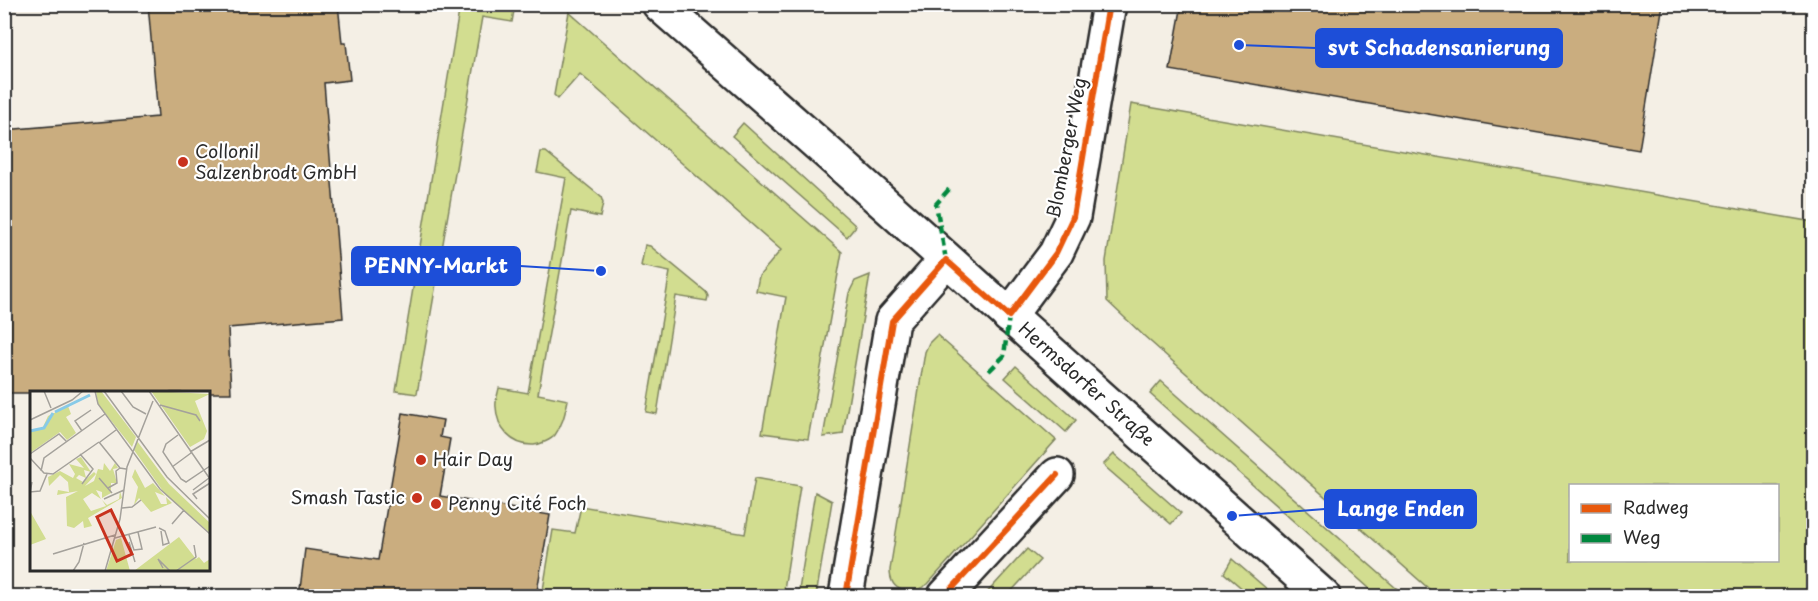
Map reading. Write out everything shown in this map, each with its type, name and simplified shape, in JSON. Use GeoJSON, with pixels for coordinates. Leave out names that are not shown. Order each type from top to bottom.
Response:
{"type":"FeatureCollection","features":[{"type":"Feature","properties":{"kind":"main road","name":"Hermsdorfer Straße"},"geometry":{"type":"LineString","coordinates":[[659,4],[1323,597]]}},
{"type":"Feature","properties":{"kind":"main road","name":"Blomberger Weg"},"geometry":{"type":"LineString","coordinates":[[1009,316],[1056,253],[1073,217],[1109,4]]}},
{"type":"Feature","properties":{"kind":"main road"},"geometry":{"type":"LineString","coordinates":[[846,597],[892,321],[946,261]]}},
{"type":"Feature","properties":{"kind":"main road"},"geometry":{"type":"LineString","coordinates":[[945,597],[1057,475]]}},
{"type":"Feature","properties":{"kind":"green space"},"geometry":{"type":"Polygon","coordinates":[[[460,5],[515,5],[512,22],[482,17],[417,394],[396,391],[460,5]]]}},
{"type":"Feature","properties":{"kind":"green space"},"geometry":{"type":"Polygon","coordinates":[[[569,12],[842,252],[808,439],[762,433],[786,297],[756,291],[759,276],[781,250],[580,74],[558,99],[554,95],[569,12]]]}},
{"type":"Feature","properties":{"kind":"green space"},"geometry":{"type":"Polygon","coordinates":[[[1131,104],[1813,222],[1813,596],[1437,596],[1107,301],[1106,261],[1131,104]]]}},
{"type":"Feature","properties":{"kind":"green space"},"geometry":{"type":"Polygon","coordinates":[[[743,123],[856,226],[847,237],[732,136],[743,123]]]}},
{"type":"Feature","properties":{"kind":"green space"},"geometry":{"type":"Polygon","coordinates":[[[541,152],[546,152],[601,197],[603,203],[600,217],[571,211],[538,394],[568,400],[562,423],[555,435],[546,442],[526,445],[507,435],[503,429],[497,415],[496,400],[499,388],[528,393],[566,178],[537,172],[541,152]]]}},
{"type":"Feature","properties":{"kind":"green space"},"geometry":{"type":"Polygon","coordinates":[[[645,245],[650,246],[708,296],[707,301],[676,296],[657,414],[646,412],[670,272],[641,266],[645,245]]]}},
{"type":"Feature","properties":{"kind":"green space"},"geometry":{"type":"Polygon","coordinates":[[[870,275],[843,434],[823,437],[849,293],[855,281],[870,275]]]}},
{"type":"Feature","properties":{"kind":"green space"},"geometry":{"type":"Polygon","coordinates":[[[937,335],[1056,440],[928,584],[909,591],[898,588],[894,584],[890,570],[925,352],[929,343],[937,335]]]}},
{"type":"Feature","properties":{"kind":"green space"},"geometry":{"type":"Polygon","coordinates":[[[1016,366],[1076,420],[1066,432],[1005,378],[1016,366]]]}},
{"type":"Feature","properties":{"kind":"green space"},"geometry":{"type":"Polygon","coordinates":[[[1161,381],[1405,596],[1378,596],[1150,394],[1161,381]]]}},
{"type":"Feature","properties":{"kind":"green space"},"geometry":{"type":"Polygon","coordinates":[[[1114,454],[1181,513],[1171,524],[1103,465],[1114,454]]]}},
{"type":"Feature","properties":{"kind":"green space"},"geometry":{"type":"Polygon","coordinates":[[[755,478],[800,486],[783,596],[542,596],[553,530],[575,533],[581,506],[745,534],[755,478]]]}},
{"type":"Feature","properties":{"kind":"green space"},"geometry":{"type":"Polygon","coordinates":[[[815,492],[832,501],[816,596],[798,596],[815,492]]]}},
{"type":"Feature","properties":{"kind":"green space"},"geometry":{"type":"Polygon","coordinates":[[[1027,549],[1040,560],[1007,596],[984,596],[1027,549]]]}},
{"type":"Feature","properties":{"kind":"green space"},"geometry":{"type":"Polygon","coordinates":[[[1232,559],[1275,596],[1251,596],[1224,573],[1232,559]]]}},
{"type":"Feature","properties":{"kind":"building"},"geometry":{"type":"Polygon","coordinates":[[[148,4],[338,4],[342,43],[346,43],[350,80],[324,83],[343,318],[228,328],[231,393],[30,391],[30,393],[4,393],[4,130],[158,117],[148,4]]]}},
{"type":"Feature","properties":{"kind":"building"},"geometry":{"type":"Polygon","coordinates":[[[1182,4],[1663,4],[1639,150],[1170,70],[1182,4]]]}},
{"type":"Feature","properties":{"kind":"building","name":"Penny Cité Foch"},"geometry":{"type":"Polygon","coordinates":[[[403,413],[443,420],[440,437],[450,439],[440,496],[550,515],[536,597],[299,597],[305,549],[378,560],[403,413]]]}},
{"type":"Feature","properties":{"kind":"marked path"},"geometry":{"type":"LineString","coordinates":[[946,260],[936,204],[951,187]]}},
{"type":"Feature","properties":{"kind":"marked path"},"geometry":{"type":"LineString","coordinates":[[989,371],[1004,356],[1009,316]]}},
{"type":"Feature","properties":{"kind":"cycle path"},"geometry":{"type":"LineString","coordinates":[[846,596],[892,321],[946,260],[1009,316],[1056,253],[1073,217],[1109,4]]}},
{"type":"Feature","properties":{"kind":"cycle path"},"geometry":{"type":"LineString","coordinates":[[945,596],[1057,475]]}},
{"type":"Feature","properties":{"kind":"place","name":"svt Schadensanierung"},"geometry":{"type":"Point","coordinates":[1239,45]}},
{"type":"Feature","properties":{"kind":"place","name":"Collonil Salzenbrodt GmbH"},"geometry":{"type":"Point","coordinates":[183,162]}},
{"type":"Feature","properties":{"kind":"place","name":"PENNY-Markt"},"geometry":{"type":"Point","coordinates":[601,271]}},
{"type":"Feature","properties":{"kind":"place","name":"Hair Day"},"geometry":{"type":"Point","coordinates":[421,460]}},
{"type":"Feature","properties":{"kind":"place","name":"Smash Tastic"},"geometry":{"type":"Point","coordinates":[417,498]}},
{"type":"Feature","properties":{"kind":"place","name":"Penny Cité Foch"},"geometry":{"type":"Point","coordinates":[436,504]}},
{"type":"Feature","properties":{"kind":"place","name":"Lange Enden"},"geometry":{"type":"Point","coordinates":[1232,516]}}]}
